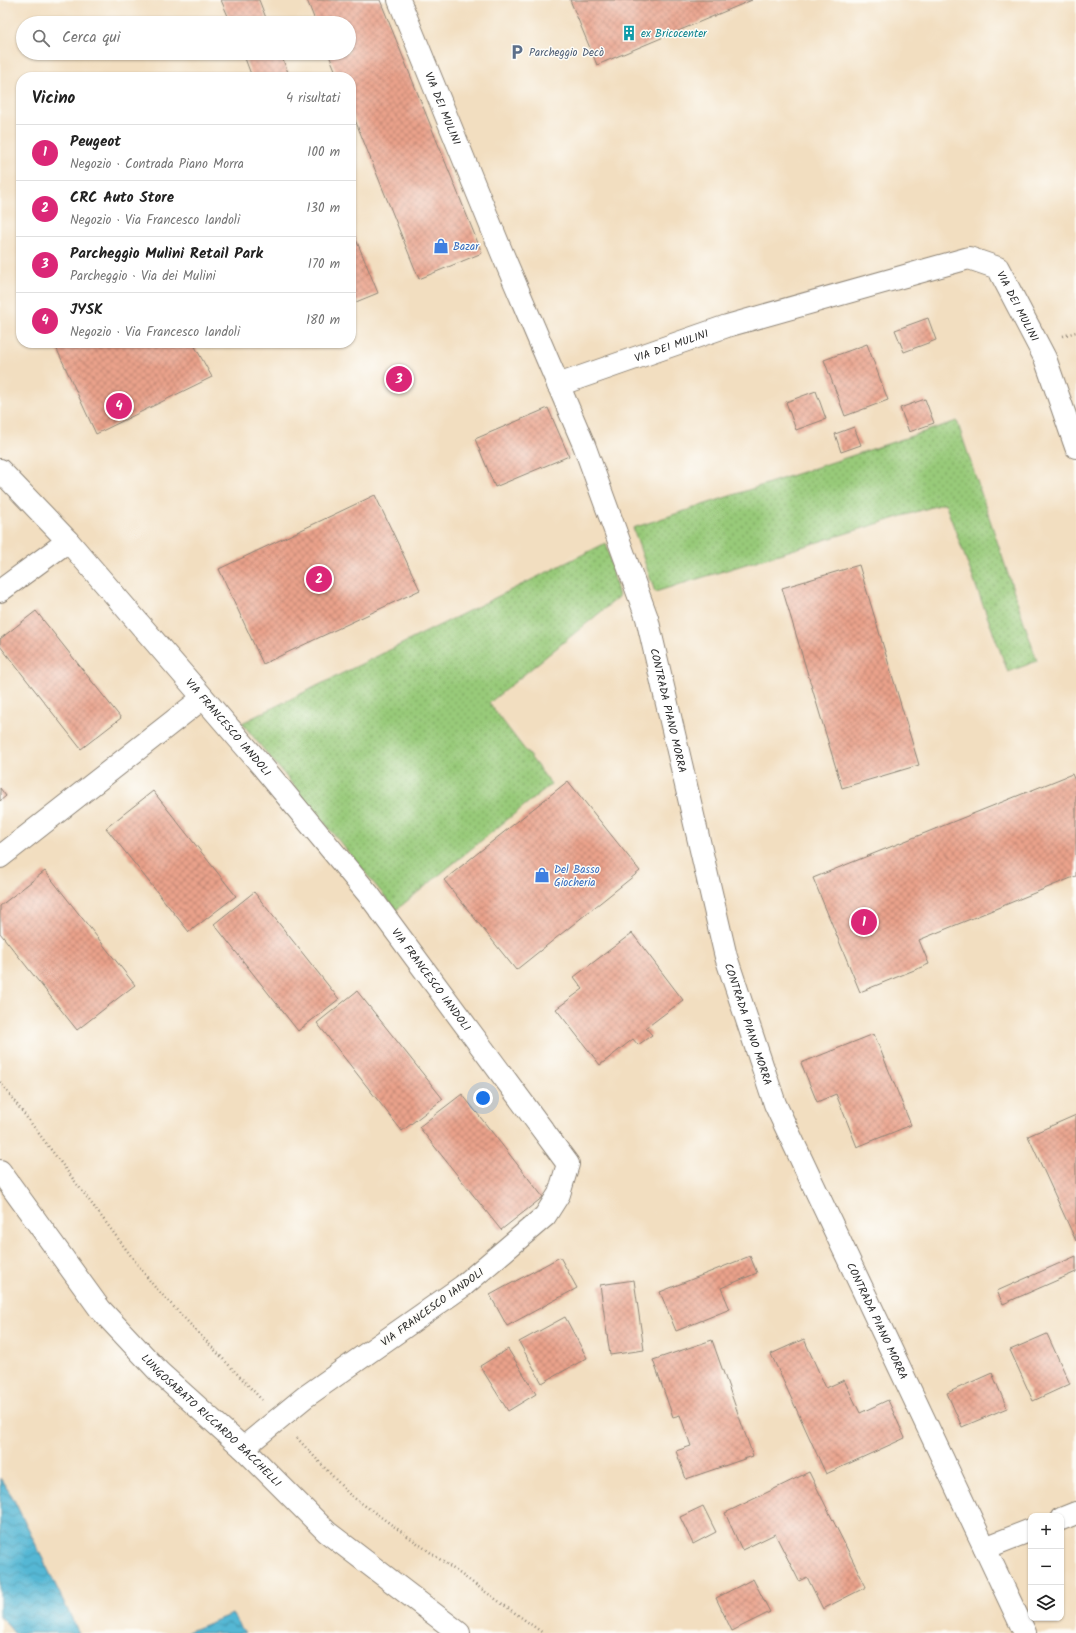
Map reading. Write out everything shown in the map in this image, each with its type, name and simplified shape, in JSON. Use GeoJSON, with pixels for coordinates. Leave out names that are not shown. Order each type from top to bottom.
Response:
{"type":"FeatureCollection","features":[{"type":"Feature","properties":{"kind":"street","name":"VIA DEI MULINI"},"geometry":{"type":"LineString","coordinates":[[399,0],[558,385],[727,326],[969,258],[998,268],[1045,358],[1076,447]]}},
{"type":"Feature","properties":{"kind":"street","name":"CONTRADA PIANO MORRA"},"geometry":{"type":"LineString","coordinates":[[558,385],[584,445],[647,618],[726,957],[775,1104],[1025,1633]]}},
{"type":"Feature","properties":{"kind":"street","name":"VIA FRANCESCO IANDOLI"},"geometry":{"type":"LineString","coordinates":[[0,470],[68,541],[369,895],[568,1164],[559,1194],[545,1216],[463,1286],[305,1397],[243,1448]]}},
{"type":"Feature","properties":{"kind":"street"},"geometry":{"type":"LineString","coordinates":[[0,591],[68,541]]}},
{"type":"Feature","properties":{"kind":"street"},"geometry":{"type":"LineString","coordinates":[[0,857],[203,698]]}},
{"type":"Feature","properties":{"kind":"street","name":"LUNGOSABATO RICCARDO BACCHELLI"},"geometry":{"type":"LineString","coordinates":[[0,1171],[100,1309],[160,1373],[243,1448],[327,1532],[459,1633]]}},
{"type":"Feature","properties":{"kind":"street"},"geometry":{"type":"LineString","coordinates":[[1064,1518],[1076,1513]]}},
{"type":"Feature","properties":{"kind":"street"},"geometry":{"type":"LineString","coordinates":[[985,1548],[1028,1531]]}},
{"type":"Feature","properties":{"kind":"path"},"geometry":{"type":"LineString","coordinates":[[0,1082],[153,1285],[350,1495],[543,1633]]}},
{"type":"Feature","properties":{"kind":"green space"},"geometry":{"type":"Polygon","coordinates":[[[957,421],[1037,661],[1008,672],[945,503],[655,592],[633,528],[957,421]]]}},
{"type":"Feature","properties":{"kind":"green space"},"geometry":{"type":"Polygon","coordinates":[[[606,543],[619,597],[489,703],[551,784],[396,910],[242,723],[606,543]]]}},
{"type":"Feature","properties":{"kind":"water"},"geometry":{"type":"Polygon","coordinates":[[[0,1478],[12,1496],[79,1633],[14,1633],[0,1616],[0,1478]]]}},
{"type":"Feature","properties":{"kind":"water"},"geometry":{"type":"Polygon","coordinates":[[[232,1614],[245,1633],[185,1633],[232,1614]]]}},
{"type":"Feature","properties":{"kind":"building"},"geometry":{"type":"Polygon","coordinates":[[[221,0],[259,0],[265,16],[228,16],[221,0]]]}},
{"type":"Feature","properties":{"kind":"building"},"geometry":{"type":"Polygon","coordinates":[[[307,0],[380,0],[482,253],[419,279],[356,122],[356,72],[336,72],[331,60],[356,60],[356,16],[313,16],[307,0]]]}},
{"type":"Feature","properties":{"kind":"building","name":"ex Bricocenter"},"geometry":{"type":"Polygon","coordinates":[[[570,0],[752,0],[597,65],[570,0]]]}},
{"type":"Feature","properties":{"kind":"building"},"geometry":{"type":"Polygon","coordinates":[[[246,60],[283,60],[288,72],[250,72],[246,60]]]}},
{"type":"Feature","properties":{"kind":"building"},"geometry":{"type":"Polygon","coordinates":[[[356,239],[378,293],[356,302],[356,239]]]}},
{"type":"Feature","properties":{"kind":"building"},"geometry":{"type":"Polygon","coordinates":[[[928,318],[936,340],[904,352],[895,330],[928,318]]]}},
{"type":"Feature","properties":{"kind":"building"},"geometry":{"type":"Polygon","coordinates":[[[867,344],[888,400],[845,416],[824,360],[867,344]]]}},
{"type":"Feature","properties":{"kind":"building"},"geometry":{"type":"Polygon","coordinates":[[[56,348],[196,348],[212,377],[96,434],[56,348]]]}},
{"type":"Feature","properties":{"kind":"building"},"geometry":{"type":"Polygon","coordinates":[[[816,391],[826,419],[796,430],[786,402],[816,391]]]}},
{"type":"Feature","properties":{"kind":"building"},"geometry":{"type":"Polygon","coordinates":[[[925,399],[934,423],[909,432],[900,408],[925,399]]]}},
{"type":"Feature","properties":{"kind":"building"},"geometry":{"type":"Polygon","coordinates":[[[548,408],[569,456],[495,487],[475,439],[548,408]]]}},
{"type":"Feature","properties":{"kind":"building"},"geometry":{"type":"Polygon","coordinates":[[[854,427],[861,445],[841,452],[835,434],[854,427]]]}},
{"type":"Feature","properties":{"kind":"building"},"geometry":{"type":"Polygon","coordinates":[[[375,495],[420,590],[263,664],[219,569],[375,495]]]}},
{"type":"Feature","properties":{"kind":"building"},"geometry":{"type":"Polygon","coordinates":[[[859,565],[919,765],[842,788],[782,588],[859,565]]]}},
{"type":"Feature","properties":{"kind":"building"},"geometry":{"type":"Polygon","coordinates":[[[36,611],[121,718],[81,749],[0,646],[0,639],[36,611]]]}},
{"type":"Feature","properties":{"kind":"building"},"geometry":{"type":"Polygon","coordinates":[[[1072,774],[1076,783],[1076,876],[919,940],[929,964],[860,992],[813,878],[1072,774]]]}},
{"type":"Feature","properties":{"kind":"building","name":"Del Basso Giocheria"},"geometry":{"type":"Polygon","coordinates":[[[568,781],[640,871],[516,970],[444,880],[568,781]]]}},
{"type":"Feature","properties":{"kind":"building"},"geometry":{"type":"Polygon","coordinates":[[[0,788],[6,796],[0,801],[0,788]]]}},
{"type":"Feature","properties":{"kind":"building"},"geometry":{"type":"Polygon","coordinates":[[[153,791],[236,896],[189,932],[106,828],[153,791]]]}},
{"type":"Feature","properties":{"kind":"building"},"geometry":{"type":"Polygon","coordinates":[[[45,871],[135,985],[77,1030],[0,933],[0,906],[45,871]]]}},
{"type":"Feature","properties":{"kind":"building"},"geometry":{"type":"Polygon","coordinates":[[[254,892],[339,999],[298,1031],[214,924],[254,892]]]}},
{"type":"Feature","properties":{"kind":"building"},"geometry":{"type":"Polygon","coordinates":[[[632,933],[683,1000],[646,1028],[652,1035],[638,1045],[633,1039],[600,1065],[556,1009],[583,989],[574,977],[632,933]]]}},
{"type":"Feature","properties":{"kind":"building"},"geometry":{"type":"Polygon","coordinates":[[[357,991],[443,1099],[402,1131],[317,1023],[357,991]]]}},
{"type":"Feature","properties":{"kind":"building"},"geometry":{"type":"Polygon","coordinates":[[[874,1034],[911,1125],[857,1147],[836,1094],[817,1102],[801,1063],[874,1034]]]}},
{"type":"Feature","properties":{"kind":"building"},"geometry":{"type":"Polygon","coordinates":[[[462,1094],[543,1197],[501,1230],[419,1127],[462,1094]]]}},
{"type":"Feature","properties":{"kind":"building"},"geometry":{"type":"Polygon","coordinates":[[[1076,1115],[1076,1241],[1028,1136],[1076,1115]]]}},
{"type":"Feature","properties":{"kind":"building"},"geometry":{"type":"Polygon","coordinates":[[[750,1256],[757,1273],[721,1288],[730,1309],[676,1331],[660,1292],[750,1256]]]}},
{"type":"Feature","properties":{"kind":"building"},"geometry":{"type":"Polygon","coordinates":[[[1076,1256],[1076,1272],[1003,1304],[997,1291],[1076,1256]]]}},
{"type":"Feature","properties":{"kind":"building"},"geometry":{"type":"Polygon","coordinates":[[[560,1257],[577,1288],[507,1326],[490,1295],[560,1257]]]}},
{"type":"Feature","properties":{"kind":"building"},"geometry":{"type":"Polygon","coordinates":[[[634,1280],[644,1350],[610,1355],[600,1285],[634,1280]]]}},
{"type":"Feature","properties":{"kind":"building"},"geometry":{"type":"Polygon","coordinates":[[[565,1317],[587,1358],[542,1383],[519,1342],[565,1317]]]}},
{"type":"Feature","properties":{"kind":"building"},"geometry":{"type":"Polygon","coordinates":[[[1047,1334],[1070,1384],[1033,1401],[1010,1350],[1047,1334]]]}},
{"type":"Feature","properties":{"kind":"building"},"geometry":{"type":"Polygon","coordinates":[[[804,1339],[826,1388],[844,1380],[860,1413],[888,1400],[905,1438],[826,1474],[771,1354],[804,1339]]]}},
{"type":"Feature","properties":{"kind":"building"},"geometry":{"type":"Polygon","coordinates":[[[712,1340],[753,1456],[686,1479],[676,1451],[691,1446],[680,1415],[673,1417],[653,1360],[712,1340]]]}},
{"type":"Feature","properties":{"kind":"building"},"geometry":{"type":"Polygon","coordinates":[[[508,1349],[536,1394],[508,1411],[480,1366],[508,1349]]]}},
{"type":"Feature","properties":{"kind":"building"},"geometry":{"type":"Polygon","coordinates":[[[992,1373],[1007,1408],[962,1427],[947,1393],[992,1373]]]}},
{"type":"Feature","properties":{"kind":"building"},"geometry":{"type":"Polygon","coordinates":[[[809,1472],[866,1587],[823,1609],[807,1577],[799,1581],[775,1534],[742,1550],[725,1513],[809,1472]]]}},
{"type":"Feature","properties":{"kind":"building"},"geometry":{"type":"Polygon","coordinates":[[[703,1506],[716,1532],[693,1544],[680,1517],[703,1506]]]}},
{"type":"Feature","properties":{"kind":"building"},"geometry":{"type":"Polygon","coordinates":[[[753,1579],[770,1612],[732,1631],[716,1598],[753,1579]]]}},
{"type":"Feature","properties":{"kind":"place","name":"ex Bricocenter"},"geometry":{"type":"Point","coordinates":[629,33]}},
{"type":"Feature","properties":{"kind":"place","name":"Parcheggio Decò"},"geometry":{"type":"Point","coordinates":[517,52]}},
{"type":"Feature","properties":{"kind":"place","name":"Bazar"},"geometry":{"type":"Point","coordinates":[441,246]}},
{"type":"Feature","properties":{"kind":"place","name":"Parcheggio Mulini Retail Park"},"geometry":{"type":"Point","coordinates":[399,379]}},
{"type":"Feature","properties":{"kind":"place","name":"JYSK"},"geometry":{"type":"Point","coordinates":[119,406]}},
{"type":"Feature","properties":{"kind":"place","name":"CRC Auto Store"},"geometry":{"type":"Point","coordinates":[319,579]}},
{"type":"Feature","properties":{"kind":"place","name":"Del Basso Giocheria"},"geometry":{"type":"Point","coordinates":[542,875]}},
{"type":"Feature","properties":{"kind":"place","name":"Peugeot"},"geometry":{"type":"Point","coordinates":[864,922]}}]}
